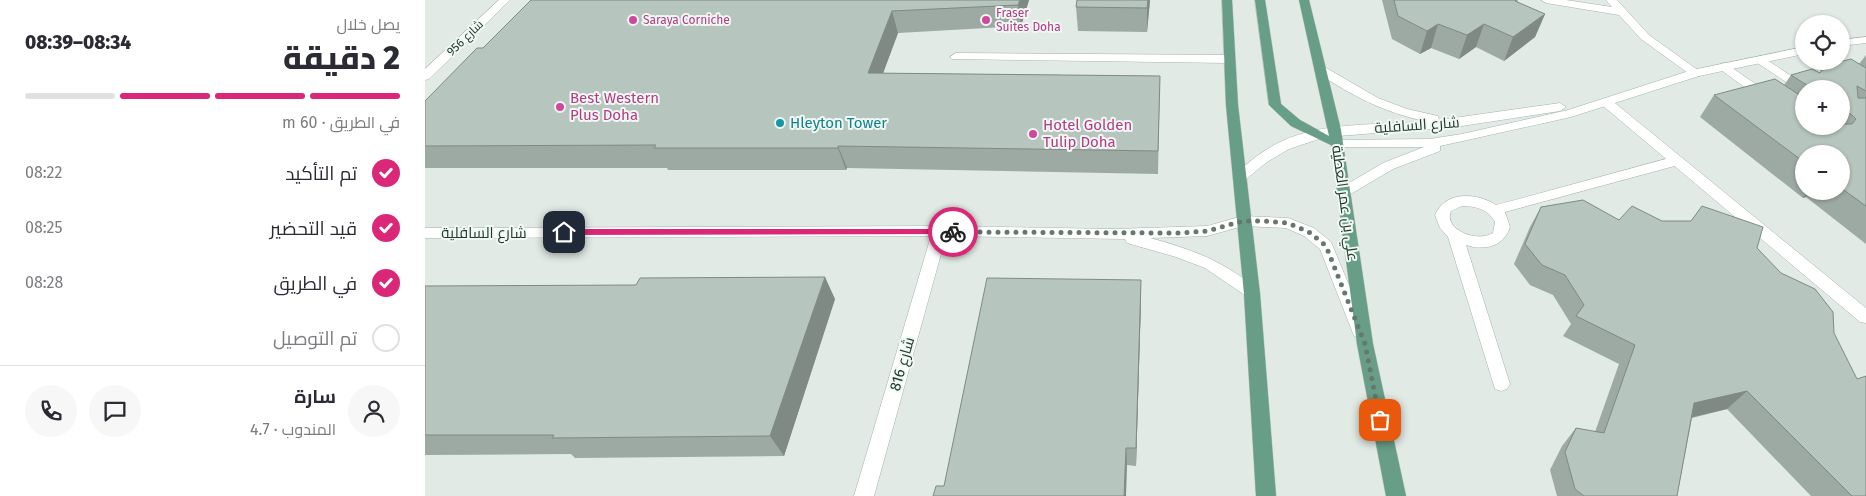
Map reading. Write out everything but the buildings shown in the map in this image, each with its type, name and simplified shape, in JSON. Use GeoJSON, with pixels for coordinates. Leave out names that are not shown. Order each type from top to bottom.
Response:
{"type":"FeatureCollection","features":[{"type":"Feature","properties":{"kind":"main road"},"geometry":{"type":"LineString","coordinates":[[1227,0],[1232,105],[1251,294],[1266,496]]}},
{"type":"Feature","properties":{"kind":"main road"},"geometry":{"type":"LineString","coordinates":[[1260,0],[1275,105],[1283,114],[1313,133]]}},
{"type":"Feature","properties":{"kind":"main road","name":"علي بن عمر العطية"},"geometry":{"type":"LineString","coordinates":[[1304,0],[1336,136],[1365,344],[1396,496]]}},
{"type":"Feature","properties":{"kind":"street","name":"شارع 956"},"geometry":{"type":"LineString","coordinates":[[425,76],[505,0]]}},
{"type":"Feature","properties":{"kind":"street"},"geometry":{"type":"LineString","coordinates":[[1546,0],[1621,12]]}},
{"type":"Feature","properties":{"kind":"street"},"geometry":{"type":"LineString","coordinates":[[1611,0],[1645,37],[1697,73]]}},
{"type":"Feature","properties":{"kind":"street"},"geometry":{"type":"LineString","coordinates":[[1850,42],[1866,40]]}},
{"type":"Feature","properties":{"kind":"street","name":"شارع السافلية"},"geometry":{"type":"LineString","coordinates":[[1240,177],[1273,151],[1313,133],[1430,144],[1558,117],[1697,73],[1795,53]]}},
{"type":"Feature","properties":{"kind":"street"},"geometry":{"type":"LineString","coordinates":[[956,56],[1230,59]]}},
{"type":"Feature","properties":{"kind":"street"},"geometry":{"type":"LineString","coordinates":[[1760,60],[1795,83]]}},
{"type":"Feature","properties":{"kind":"street"},"geometry":{"type":"LineString","coordinates":[[1725,67],[1777,106]]}},
{"type":"Feature","properties":{"kind":"street"},"geometry":{"type":"LineString","coordinates":[[1321,69],[1374,103],[1412,116],[1455,123]]}},
{"type":"Feature","properties":{"kind":"street"},"geometry":{"type":"LineString","coordinates":[[1828,70],[1866,94]]}},
{"type":"Feature","properties":{"kind":"street"},"geometry":{"type":"LineString","coordinates":[[1606,102],[1866,318]]}},
{"type":"Feature","properties":{"kind":"street","name":"شارع السافلية"},"geometry":{"type":"LineString","coordinates":[[1336,136],[1455,123],[1606,102]]}},
{"type":"Feature","properties":{"kind":"street"},"geometry":{"type":"LineString","coordinates":[[1344,192],[1388,166],[1462,138]]}},
{"type":"Feature","properties":{"kind":"street"},"geometry":{"type":"LineString","coordinates":[[1495,210],[1677,161]]}},
{"type":"Feature","properties":{"kind":"street"},"geometry":{"type":"LineString","coordinates":[[1459,200],[1471,200],[1495,210],[1502,219],[1504,228],[1501,236],[1493,241],[1481,243],[1455,235],[1446,227],[1442,218],[1443,210],[1449,204],[1459,200]]}},
{"type":"Feature","properties":{"kind":"street","name":"شارع السافلية"},"geometry":{"type":"LineString","coordinates":[[425,233],[940,231],[1113,234],[1207,231],[1243,221],[1288,223],[1309,232],[1326,246],[1365,344]]}},
{"type":"Feature","properties":{"kind":"street","name":"شارع 816"},"geometry":{"type":"LineString","coordinates":[[864,496],[940,231]]}},
{"type":"Feature","properties":{"kind":"street","name":"شارع السافلية"},"geometry":{"type":"LineString","coordinates":[[1113,234],[1183,252],[1207,262],[1235,278],[1251,294]]}},
{"type":"Feature","properties":{"kind":"street"},"geometry":{"type":"LineString","coordinates":[[1455,235],[1501,384]]}},
{"type":"Feature","properties":{"kind":"way so far"},"geometry":{"type":"LineString","coordinates":[[953,232],[1179,233],[1207,231],[1243,221],[1265,221],[1288,223],[1309,232],[1326,246],[1335,264],[1365,344],[1380,420]]}},
{"type":"Feature","properties":{"kind":"place","name":"Saraya Corniche"},"geometry":{"type":"Point","coordinates":[633,20]}},
{"type":"Feature","properties":{"kind":"place","name":"Fraser Suites Doha"},"geometry":{"type":"Point","coordinates":[986,20]}},
{"type":"Feature","properties":{"kind":"place","name":"Best Western Plus Doha"},"geometry":{"type":"Point","coordinates":[560,107]}},
{"type":"Feature","properties":{"kind":"place","name":"Hleyton Tower"},"geometry":{"type":"Point","coordinates":[780,123]}},
{"type":"Feature","properties":{"kind":"place","name":"Hotel Golden Tulip Doha"},"geometry":{"type":"Point","coordinates":[1033,134]}},
{"type":"Feature","properties":{"kind":"route"},"geometry":{"type":"LineString","coordinates":[[564,232],[953,232]]}}]}
